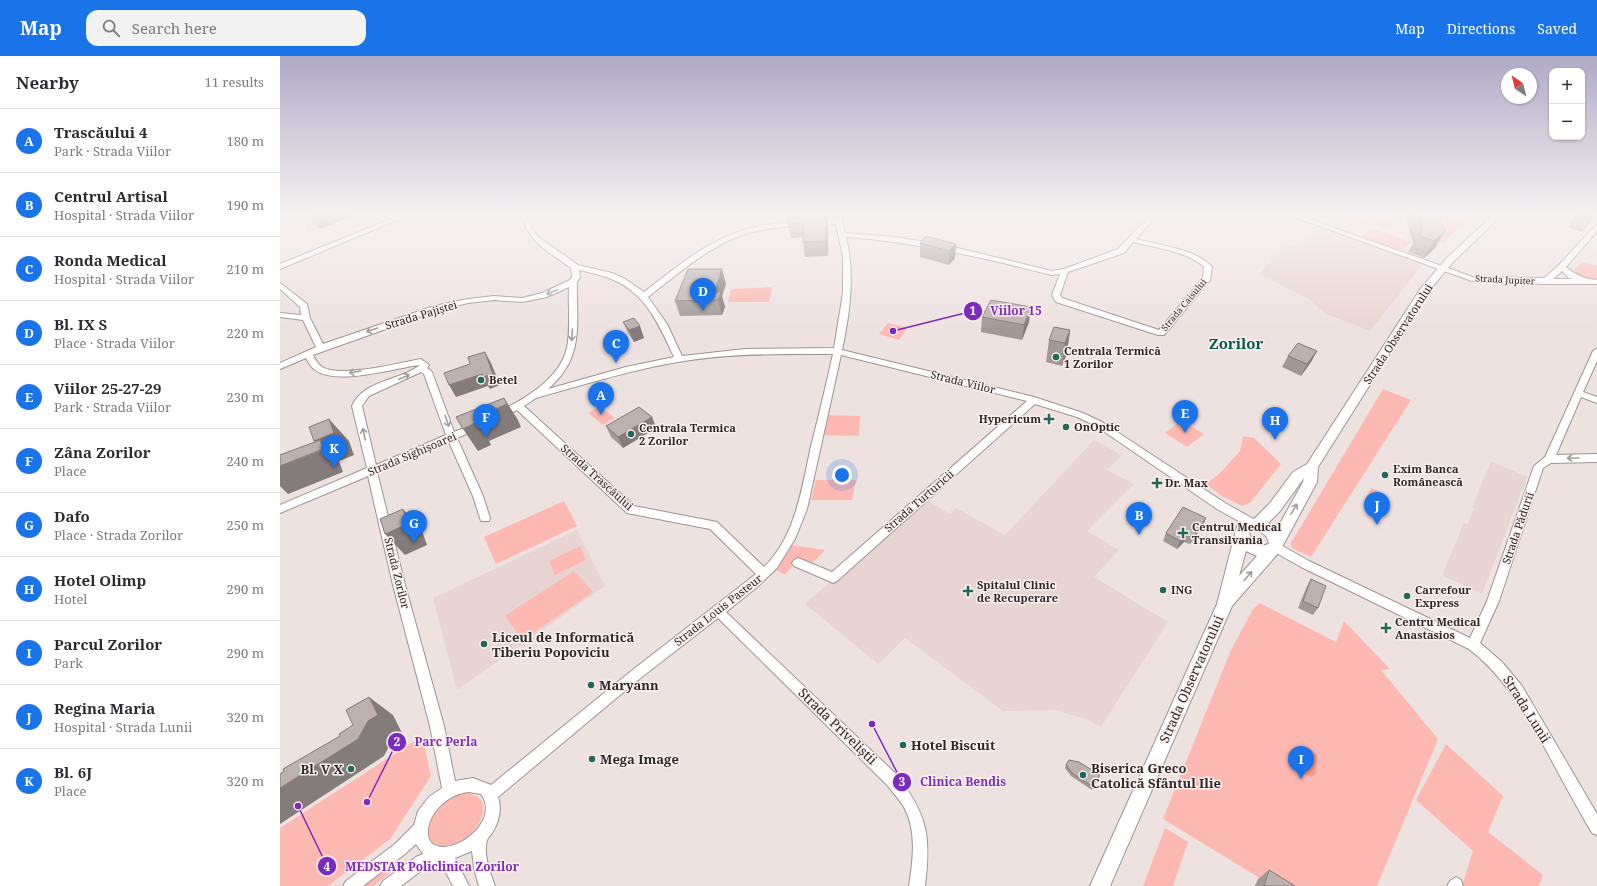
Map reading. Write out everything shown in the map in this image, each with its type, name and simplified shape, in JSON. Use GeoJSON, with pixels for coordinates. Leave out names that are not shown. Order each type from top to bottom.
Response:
{"type":"FeatureCollection","features":[{"type":"Feature","properties":{"kind":"main road","name":"Strada Observatorului"},"geometry":{"type":"LineString","coordinates":[[1225,604],[1274,546],[1310,482],[1312,467],[1425,290],[1442,269],[1460,252]]}},
{"type":"Feature","properties":{"kind":"main road","name":"Strada Observatorului"},"geometry":{"type":"LineString","coordinates":[[1100,886],[1225,604],[1252,527],[1298,475],[1312,467]]}},
{"type":"Feature","properties":{"kind":"main road"},"geometry":{"type":"LineString","coordinates":[[1252,527],[1271,531],[1276,539],[1274,546],[1262,551],[1252,548],[1244,541],[1252,527]]}},
{"type":"Feature","properties":{"kind":"street"},"geometry":{"type":"LineString","coordinates":[[280,267],[317,252]]}},
{"type":"Feature","properties":{"kind":"street"},"geometry":{"type":"LineString","coordinates":[[554,252],[575,267],[609,275],[622,281],[644,296],[663,324],[679,359]]}},
{"type":"Feature","properties":{"kind":"street"},"geometry":{"type":"LineString","coordinates":[[644,296],[702,252]]}},
{"type":"Feature","properties":{"kind":"street","name":"Strada Louis Pasteur"},"geometry":{"type":"LineString","coordinates":[[491,794],[634,676],[764,574],[782,553],[797,525],[837,351],[847,292],[846,252]]}},
{"type":"Feature","properties":{"kind":"street"},"geometry":{"type":"LineString","coordinates":[[972,252],[1052,273],[1065,271],[1119,252]]}},
{"type":"Feature","properties":{"kind":"street","name":"Strada Caisului"},"geometry":{"type":"LineString","coordinates":[[1065,271],[1057,292],[1056,298],[1059,300],[1161,333],[1207,278],[1208,267],[1206,264],[1196,258],[1174,252]]}},
{"type":"Feature","properties":{"kind":"street","name":"Strada Jupiter"},"geometry":{"type":"LineString","coordinates":[[1394,252],[1478,280],[1596,283]]}},
{"type":"Feature","properties":{"kind":"street","name":"Strada Jupiter"},"geometry":{"type":"LineString","coordinates":[[1545,282],[1562,267],[1576,252]]}},
{"type":"Feature","properties":{"kind":"street"},"geometry":{"type":"LineString","coordinates":[[573,282],[576,277],[575,267]]}},
{"type":"Feature","properties":{"kind":"street","name":"Strada Jupiter"},"geometry":{"type":"LineString","coordinates":[[1562,267],[1572,276],[1596,283]]}},
{"type":"Feature","properties":{"kind":"street","name":"Strada Pajiștei"},"geometry":{"type":"LineString","coordinates":[[280,366],[321,348],[437,308],[494,298],[522,300],[533,298],[550,293],[573,282]]}},
{"type":"Feature","properties":{"kind":"street","name":"Strada Sighișoarei"},"geometry":{"type":"LineString","coordinates":[[280,509],[452,438],[489,421],[536,395],[558,371],[569,355],[572,338],[573,282]]}},
{"type":"Feature","properties":{"kind":"street"},"geometry":{"type":"LineString","coordinates":[[280,285],[304,306],[306,318],[321,348]]}},
{"type":"Feature","properties":{"kind":"street"},"geometry":{"type":"LineString","coordinates":[[280,315],[306,318]]}},
{"type":"Feature","properties":{"kind":"street","name":"Strada Viilor"},"geometry":{"type":"LineString","coordinates":[[536,395],[626,370],[679,359],[745,352],[837,351],[1034,400],[1080,415],[1099,424],[1193,485],[1252,527]]}},
{"type":"Feature","properties":{"kind":"street","name":"Strada Pădurii"},"geometry":{"type":"LineString","coordinates":[[1473,644],[1493,601],[1539,466],[1549,459],[1597,351]]}},
{"type":"Feature","properties":{"kind":"street"},"geometry":{"type":"LineString","coordinates":[[308,353],[315,365],[320,370],[337,374],[421,366],[428,372],[452,438],[478,496],[485,518]]}},
{"type":"Feature","properties":{"kind":"street","name":"Strada Zorilor"},"geometry":{"type":"LineString","coordinates":[[421,366],[372,391],[359,401],[357,406],[399,585],[437,726],[450,791]]}},
{"type":"Feature","properties":{"kind":"street"},"geometry":{"type":"LineString","coordinates":[[1578,393],[1597,400]]}},
{"type":"Feature","properties":{"kind":"street","name":"Strada Turturicii"},"geometry":{"type":"LineString","coordinates":[[798,563],[833,578],[1034,400]]}},
{"type":"Feature","properties":{"kind":"street","name":"Strada Trascăului"},"geometry":{"type":"LineString","coordinates":[[518,406],[631,510],[713,525],[764,574]]}},
{"type":"Feature","properties":{"kind":"street"},"geometry":{"type":"LineString","coordinates":[[1549,459],[1597,458]]}},
{"type":"Feature","properties":{"kind":"street","name":"Strada Viilor"},"geometry":{"type":"LineString","coordinates":[[1221,506],[1238,523],[1252,527]]}},
{"type":"Feature","properties":{"kind":"street"},"geometry":{"type":"LineString","coordinates":[[1236,515],[1251,517],[1252,527]]}},
{"type":"Feature","properties":{"kind":"street","name":"Strada Lunii"},"geometry":{"type":"LineString","coordinates":[[1274,546],[1305,564],[1473,644],[1498,664],[1525,701],[1597,828]]}},
{"type":"Feature","properties":{"kind":"street","name":"Strada Priveliștii"},"geometry":{"type":"LineString","coordinates":[[718,611],[892,780],[909,803],[917,824],[922,850],[918,886]]}},
{"type":"Feature","properties":{"kind":"street"},"geometry":{"type":"LineString","coordinates":[[388,886],[421,862],[440,856],[464,850],[481,836],[493,813],[493,800],[491,794],[486,789],[474,784],[458,787],[441,796],[427,812],[420,830],[420,844],[424,850],[440,856],[461,886]]}},
{"type":"Feature","properties":{"kind":"street"},"geometry":{"type":"LineString","coordinates":[[351,886],[400,850],[420,830]]}},
{"type":"Feature","properties":{"kind":"street"},"geometry":{"type":"LineString","coordinates":[[481,836],[480,861],[487,886]]}},
{"type":"Feature","properties":{"kind":"shaded area"},"geometry":{"type":"Polygon","coordinates":[[[1279,252],[1385,252],[1422,265],[1370,331],[1326,314],[1309,299],[1259,274],[1279,252]]]}},
{"type":"Feature","properties":{"kind":"shaded area"},"geometry":{"type":"Polygon","coordinates":[[[1583,262],[1597,266],[1597,279],[1584,278],[1576,273],[1574,270],[1583,262]]]}},
{"type":"Feature","properties":{"kind":"shaded area"},"geometry":{"type":"Polygon","coordinates":[[[772,287],[769,302],[728,302],[731,289],[772,287]]]}},
{"type":"Feature","properties":{"kind":"shaded area"},"geometry":{"type":"Polygon","coordinates":[[[888,323],[907,328],[899,340],[879,334],[888,323]]]}},
{"type":"Feature","properties":{"kind":"shaded area"},"geometry":{"type":"Polygon","coordinates":[[[1383,389],[1411,400],[1311,557],[1292,548],[1291,543],[1383,389]]]}},
{"type":"Feature","properties":{"kind":"shaded area"},"geometry":{"type":"Polygon","coordinates":[[[600,406],[615,418],[603,425],[588,413],[600,406]]]}},
{"type":"Feature","properties":{"kind":"shaded area"},"geometry":{"type":"Polygon","coordinates":[[[827,415],[860,416],[859,436],[824,435],[827,415]]]}},
{"type":"Feature","properties":{"kind":"shaded area"},"geometry":{"type":"Polygon","coordinates":[[[1182,420],[1204,434],[1187,447],[1165,433],[1182,420]]]}},
{"type":"Feature","properties":{"kind":"shaded area"},"geometry":{"type":"Polygon","coordinates":[[[1243,436],[1254,438],[1281,464],[1250,503],[1242,506],[1222,496],[1206,484],[1220,473],[1240,451],[1243,436]]]}},
{"type":"Feature","properties":{"kind":"shaded area","name":"Spitalul Clinic de Recuperare"},"geometry":{"type":"Polygon","coordinates":[[[1094,440],[1122,455],[1107,470],[1134,484],[1087,531],[1119,550],[1094,577],[1168,622],[1101,727],[1088,720],[1055,710],[1003,711],[905,638],[878,664],[805,604],[923,498],[950,514],[956,508],[1005,535],[1094,440]]]}},
{"type":"Feature","properties":{"kind":"shaded area"},"geometry":{"type":"Polygon","coordinates":[[[1491,461],[1527,477],[1482,594],[1442,575],[1464,523],[1468,524],[1474,508],[1472,507],[1491,461]]]}},
{"type":"Feature","properties":{"kind":"shaded area"},"geometry":{"type":"Polygon","coordinates":[[[816,480],[856,480],[852,500],[811,500],[816,480]]]}},
{"type":"Feature","properties":{"kind":"shaded area"},"geometry":{"type":"Polygon","coordinates":[[[1371,488],[1380,492],[1371,508],[1363,504],[1371,488]]]}},
{"type":"Feature","properties":{"kind":"shaded area"},"geometry":{"type":"Polygon","coordinates":[[[564,501],[577,526],[496,564],[484,537],[564,501]]]}},
{"type":"Feature","properties":{"kind":"shaded area","name":"Liceul de Informatică Tiberiu Popoviciu"},"geometry":{"type":"Polygon","coordinates":[[[577,530],[605,586],[457,690],[433,598],[577,530]]]}},
{"type":"Feature","properties":{"kind":"shaded area"},"geometry":{"type":"Polygon","coordinates":[[[791,545],[825,550],[812,563],[797,560],[785,575],[774,568],[791,545]]]}},
{"type":"Feature","properties":{"kind":"shaded area"},"geometry":{"type":"Polygon","coordinates":[[[580,546],[586,560],[555,575],[549,561],[580,546]]]}},
{"type":"Feature","properties":{"kind":"shaded area"},"geometry":{"type":"Polygon","coordinates":[[[574,571],[593,592],[523,640],[505,616],[574,571]]]}},
{"type":"Feature","properties":{"kind":"shaded area"},"geometry":{"type":"Polygon","coordinates":[[[1260,603],[1336,642],[1344,621],[1390,669],[1381,670],[1438,739],[1377,886],[1273,886],[1163,819],[1231,650],[1253,609],[1260,603]]]}},
{"type":"Feature","properties":{"kind":"shaded area"},"geometry":{"type":"Polygon","coordinates":[[[422,736],[431,776],[390,839],[328,886],[280,886],[280,828],[422,736]]]}},
{"type":"Feature","properties":{"kind":"shaded area"},"geometry":{"type":"Polygon","coordinates":[[[1446,744],[1503,796],[1488,832],[1543,875],[1539,886],[1462,886],[1473,851],[1416,800],[1446,744]]]}},
{"type":"Feature","properties":{"kind":"shaded area"},"geometry":{"type":"Polygon","coordinates":[[[1304,750],[1312,750],[1317,755],[1316,773],[1312,777],[1302,773],[1296,766],[1296,758],[1304,750]]]}},
{"type":"Feature","properties":{"kind":"shaded area"},"geometry":{"type":"Polygon","coordinates":[[[463,793],[468,793],[478,797],[482,801],[483,812],[480,822],[464,840],[458,844],[444,847],[437,845],[431,841],[429,835],[430,823],[433,816],[446,801],[463,793]]]}},
{"type":"Feature","properties":{"kind":"shaded area"},"geometry":{"type":"Polygon","coordinates":[[[1165,828],[1188,842],[1173,886],[1143,886],[1165,828]]]}},
{"type":"Feature","properties":{"kind":"shaded area"},"geometry":{"type":"Polygon","coordinates":[[[392,865],[397,865],[395,869],[373,886],[363,886],[392,865]]]}},
{"type":"Feature","properties":{"kind":"building"},"geometry":{"type":"Polygon","coordinates":[[[688,269],[722,269],[714,292],[721,292],[718,300],[675,301],[688,269]]]}},
{"type":"Feature","properties":{"kind":"building"},"geometry":{"type":"Polygon","coordinates":[[[991,300],[1031,307],[1024,325],[982,317],[991,300]]]}},
{"type":"Feature","properties":{"kind":"building"},"geometry":{"type":"Polygon","coordinates":[[[634,318],[640,326],[629,330],[623,322],[634,318]]]}},
{"type":"Feature","properties":{"kind":"building"},"geometry":{"type":"Polygon","coordinates":[[[1054,327],[1070,330],[1065,343],[1049,340],[1054,327]]]}},
{"type":"Feature","properties":{"kind":"building"},"geometry":{"type":"Polygon","coordinates":[[[1298,343],[1317,351],[1307,364],[1288,356],[1298,343]]]}},
{"type":"Feature","properties":{"kind":"building"},"geometry":{"type":"Polygon","coordinates":[[[485,352],[493,374],[483,377],[482,374],[449,385],[444,373],[470,364],[468,357],[485,352]]]}},
{"type":"Feature","properties":{"kind":"building"},"geometry":{"type":"Polygon","coordinates":[[[504,398],[507,404],[474,419],[477,422],[463,429],[456,417],[504,398]]]}},
{"type":"Feature","properties":{"kind":"building"},"geometry":{"type":"Polygon","coordinates":[[[639,407],[652,417],[618,437],[606,426],[639,407]]]}},
{"type":"Feature","properties":{"kind":"building"},"geometry":{"type":"Polygon","coordinates":[[[329,419],[334,433],[314,441],[309,427],[329,419]]]}},
{"type":"Feature","properties":{"kind":"building"},"geometry":{"type":"Polygon","coordinates":[[[320,440],[323,449],[280,466],[280,455],[320,440]]]}},
{"type":"Feature","properties":{"kind":"building","name":"Centrul Medical Transilvania"},"geometry":{"type":"Polygon","coordinates":[[[1183,507],[1206,518],[1193,537],[1187,535],[1180,541],[1166,533],[1183,507]]]}},
{"type":"Feature","properties":{"kind":"building"},"geometry":{"type":"Polygon","coordinates":[[[403,509],[408,524],[385,534],[380,519],[403,509]]]}},
{"type":"Feature","properties":{"kind":"building"},"geometry":{"type":"Polygon","coordinates":[[[1311,579],[1326,586],[1318,608],[1303,601],[1311,579]]]}},
{"type":"Feature","properties":{"kind":"building"},"geometry":{"type":"Polygon","coordinates":[[[369,697],[378,715],[368,721],[358,739],[280,788],[280,774],[284,771],[283,769],[340,736],[339,734],[353,725],[346,710],[369,697]]]}},
{"type":"Feature","properties":{"kind":"building","name":"Biserica Greco Catolică Sfântul Ilie"},"geometry":{"type":"Polygon","coordinates":[[[1069,760],[1079,762],[1100,775],[1093,787],[1072,773],[1066,765],[1069,760]]]}},
{"type":"Feature","properties":{"kind":"building"},"geometry":{"type":"Polygon","coordinates":[[[1269,870],[1295,886],[1264,886],[1269,870]]]}},
{"type":"Feature","properties":{"kind":"place","name":"Bl. IX S"},"geometry":{"type":"Point","coordinates":[703,311]}},
{"type":"Feature","properties":{"kind":"place","name":"Viilor 15"},"geometry":{"type":"Point","coordinates":[893,331]}},
{"type":"Feature","properties":{"kind":"place","name":"Centrala Termică 1 Zorilor"},"geometry":{"type":"Point","coordinates":[1056,357]}},
{"type":"Feature","properties":{"kind":"place","name":"Ronda Medical"},"geometry":{"type":"Point","coordinates":[616,363]}},
{"type":"Feature","properties":{"kind":"place","name":"Betel"},"geometry":{"type":"Point","coordinates":[481,380]}},
{"type":"Feature","properties":{"kind":"place","name":"Trascăului 4"},"geometry":{"type":"Point","coordinates":[601,415]}},
{"type":"Feature","properties":{"kind":"place","name":"Hypericum"},"geometry":{"type":"Point","coordinates":[1049,419]}},
{"type":"Feature","properties":{"kind":"place","name":"OnOptic"},"geometry":{"type":"Point","coordinates":[1066,427]}},
{"type":"Feature","properties":{"kind":"place","name":"Viilor 25-27-29"},"geometry":{"type":"Point","coordinates":[1185,433]}},
{"type":"Feature","properties":{"kind":"place","name":"Centrala Termica 2 Zorilor"},"geometry":{"type":"Point","coordinates":[631,434]}},
{"type":"Feature","properties":{"kind":"place","name":"Zâna Zorilor"},"geometry":{"type":"Point","coordinates":[486,437]}},
{"type":"Feature","properties":{"kind":"place","name":"Hotel Olimp"},"geometry":{"type":"Point","coordinates":[1275,440]}},
{"type":"Feature","properties":{"kind":"place","name":"Bl. 6J"},"geometry":{"type":"Point","coordinates":[334,468]}},
{"type":"Feature","properties":{"kind":"place","name":"Exim Banca Românească"},"geometry":{"type":"Point","coordinates":[1385,475]}},
{"type":"Feature","properties":{"kind":"place","name":"Dr. Max"},"geometry":{"type":"Point","coordinates":[1157,483]}},
{"type":"Feature","properties":{"kind":"place","name":"Regina Maria"},"geometry":{"type":"Point","coordinates":[1377,525]}},
{"type":"Feature","properties":{"kind":"place","name":"Centrul Medical Transilvania"},"geometry":{"type":"Point","coordinates":[1183,533]}},
{"type":"Feature","properties":{"kind":"place","name":"Centrul Artisal"},"geometry":{"type":"Point","coordinates":[1139,535]}},
{"type":"Feature","properties":{"kind":"place","name":"Dafo"},"geometry":{"type":"Point","coordinates":[414,543]}},
{"type":"Feature","properties":{"kind":"place","name":"ING"},"geometry":{"type":"Point","coordinates":[1163,590]}},
{"type":"Feature","properties":{"kind":"place","name":"Spitalul Clinic de Recuperare"},"geometry":{"type":"Point","coordinates":[968,591]}},
{"type":"Feature","properties":{"kind":"place","name":"Carrefour Express"},"geometry":{"type":"Point","coordinates":[1407,596]}},
{"type":"Feature","properties":{"kind":"place","name":"Centru Medical Anastasios"},"geometry":{"type":"Point","coordinates":[1386,628]}},
{"type":"Feature","properties":{"kind":"place","name":"Liceul de Informatică Tiberiu Popoviciu"},"geometry":{"type":"Point","coordinates":[484,644]}},
{"type":"Feature","properties":{"kind":"place","name":"Maryann"},"geometry":{"type":"Point","coordinates":[591,685]}},
{"type":"Feature","properties":{"kind":"place","name":"Clinica Bendis"},"geometry":{"type":"Point","coordinates":[872,724]}},
{"type":"Feature","properties":{"kind":"place","name":"Hotel Biscuit"},"geometry":{"type":"Point","coordinates":[903,745]}},
{"type":"Feature","properties":{"kind":"place","name":"Mega Image"},"geometry":{"type":"Point","coordinates":[592,759]}},
{"type":"Feature","properties":{"kind":"place","name":"Bl. V X"},"geometry":{"type":"Point","coordinates":[351,769]}},
{"type":"Feature","properties":{"kind":"place","name":"Biserica Greco Catolică Sfântul Ilie"},"geometry":{"type":"Point","coordinates":[1083,775]}},
{"type":"Feature","properties":{"kind":"place","name":"Parcul Zorilor"},"geometry":{"type":"Point","coordinates":[1301,779]}},
{"type":"Feature","properties":{"kind":"place","name":"Parc Perla"},"geometry":{"type":"Point","coordinates":[367,802]}},
{"type":"Feature","properties":{"kind":"place","name":"MEDSTAR Policlinica Zorilor"},"geometry":{"type":"Point","coordinates":[298,806]}},
{"type":"Feature","properties":{"kind":"district","name":"Zorilor"},"geometry":{"type":"Point","coordinates":[1236,344]}}]}
